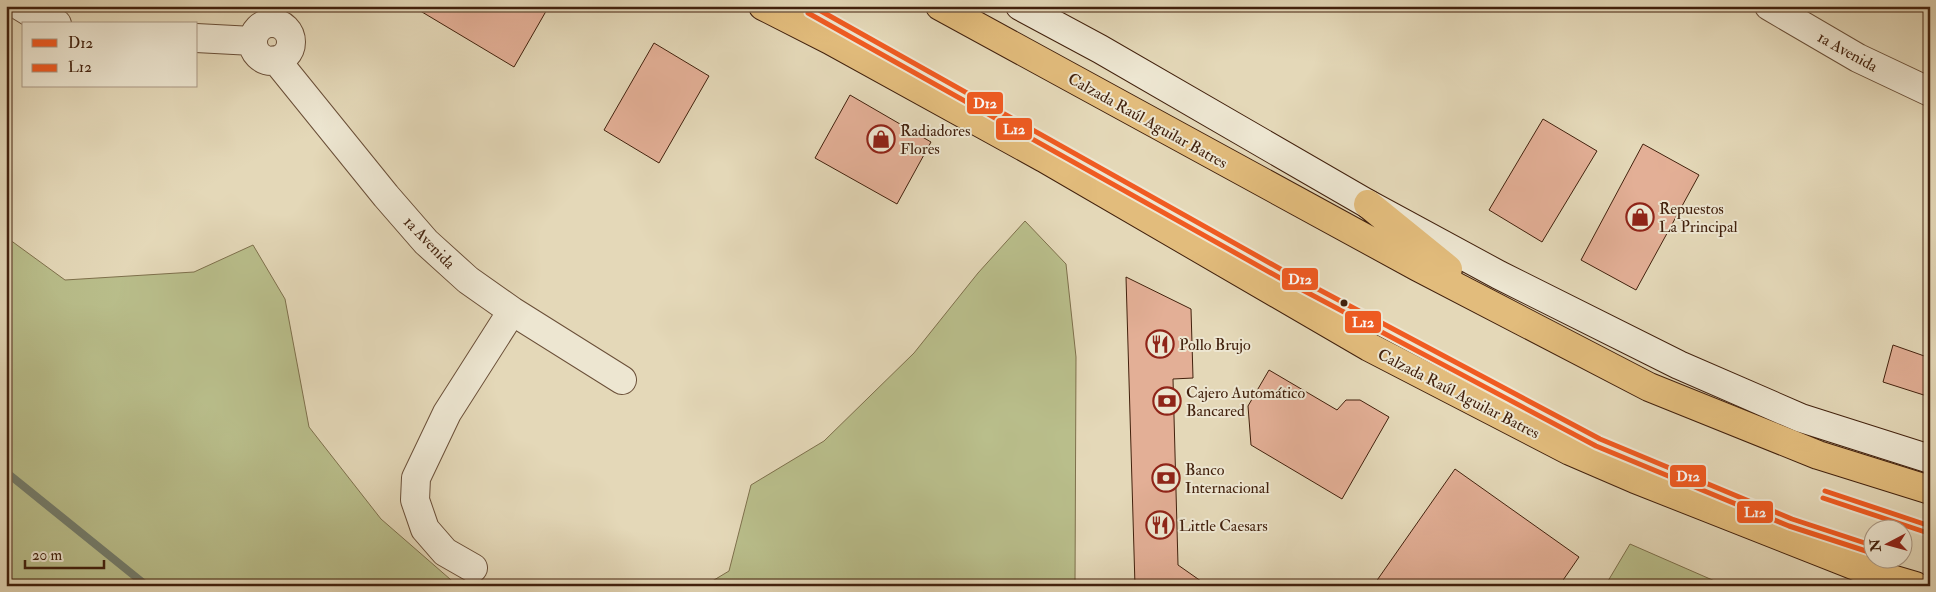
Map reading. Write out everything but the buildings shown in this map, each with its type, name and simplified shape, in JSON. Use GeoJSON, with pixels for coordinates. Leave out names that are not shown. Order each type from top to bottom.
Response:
{"type":"FeatureCollection","features":[{"type":"Feature","properties":{"kind":"highway","name":"Calzada Raúl Aguilar Batres"},"geometry":{"type":"LineString","coordinates":[[763,6],[1044,158],[1369,347],[1570,451],[1872,572],[1915,586]]}},
{"type":"Feature","properties":{"kind":"highway","name":"Calzada Raúl Aguilar Batres"},"geometry":{"type":"LineString","coordinates":[[940,6],[1500,310],[1649,386],[1818,455],[1930,490]]}},
{"type":"Feature","properties":{"kind":"highway"},"geometry":{"type":"LineString","coordinates":[[1368,204],[1500,310]]}},
{"type":"Feature","properties":{"kind":"street"},"geometry":{"type":"LineString","coordinates":[[20,6],[38,17],[52,22]]}},
{"type":"Feature","properties":{"kind":"street"},"geometry":{"type":"LineString","coordinates":[[1020,6],[1100,49],[1368,204],[1498,275],[1679,365],[1800,418],[1930,459]]}},
{"type":"Feature","properties":{"kind":"street","name":"1a Avenida"},"geometry":{"type":"LineString","coordinates":[[1769,6],[1858,58],[1930,92]]}},
{"type":"Feature","properties":{"kind":"street"},"geometry":{"type":"LineString","coordinates":[[287,15],[291,47],[287,55],[276,60],[263,59],[256,53],[253,41],[257,29],[264,24],[287,15]]}},
{"type":"Feature","properties":{"kind":"street"},"geometry":{"type":"LineString","coordinates":[[198,38],[253,41]]}},
{"type":"Feature","properties":{"kind":"street","name":"1a Avenida"},"geometry":{"type":"LineString","coordinates":[[276,60],[386,196],[426,242],[468,280],[512,311],[622,380]]}},
{"type":"Feature","properties":{"kind":"street"},"geometry":{"type":"LineString","coordinates":[[473,568],[445,552],[425,529],[415,500],[416,478],[447,413],[512,311]]}},
{"type":"Feature","properties":{"kind":"green space"},"geometry":{"type":"Polygon","coordinates":[[[1025,221],[1066,264],[1076,357],[1075,586],[704,586],[729,571],[751,485],[824,441],[914,353],[978,273],[1025,221]]]}},
{"type":"Feature","properties":{"kind":"green space"},"geometry":{"type":"Polygon","coordinates":[[[6,237],[65,280],[194,272],[253,245],[285,299],[309,427],[381,519],[458,586],[6,586],[6,237]]]}},
{"type":"Feature","properties":{"kind":"green space"},"geometry":{"type":"Polygon","coordinates":[[[1630,544],[1717,582],[1718,586],[1605,586],[1630,544]]]}},
{"type":"Feature","properties":{"kind":"waterway"},"geometry":{"type":"LineString","coordinates":[[6,472],[147,586]]}},
{"type":"Feature","properties":{"kind":"transit line","name":"D12"},"geometry":{"type":"LineString","coordinates":[[812,6],[1284,271],[1600,439],[1792,519],[1864,543]]}},
{"type":"Feature","properties":{"kind":"transit line","name":"L12"},"geometry":{"type":"LineString","coordinates":[[808,13],[1280,278],[1596,446],[1789,526],[1864,550]]}},
{"type":"Feature","properties":{"kind":"transit line","name":"D12"},"geometry":{"type":"LineString","coordinates":[[1825,491],[1930,526]]}},
{"type":"Feature","properties":{"kind":"transit line","name":"L12"},"geometry":{"type":"LineString","coordinates":[[1823,498],[1928,533]]}},
{"type":"Feature","properties":{"kind":"place","name":"Radiadores Flores"},"geometry":{"type":"Point","coordinates":[881,139]}},
{"type":"Feature","properties":{"kind":"place","name":"Repuestos La Principal"},"geometry":{"type":"Point","coordinates":[1640,217]}},
{"type":"Feature","properties":{"kind":"place","name":"Pollo Brujo"},"geometry":{"type":"Point","coordinates":[1160,344]}},
{"type":"Feature","properties":{"kind":"place","name":"Cajero Automático Bancared"},"geometry":{"type":"Point","coordinates":[1167,401]}},
{"type":"Feature","properties":{"kind":"place","name":"Banco Internacional"},"geometry":{"type":"Point","coordinates":[1166,478]}},
{"type":"Feature","properties":{"kind":"place","name":"Little Caesars"},"geometry":{"type":"Point","coordinates":[1160,525]}}]}
